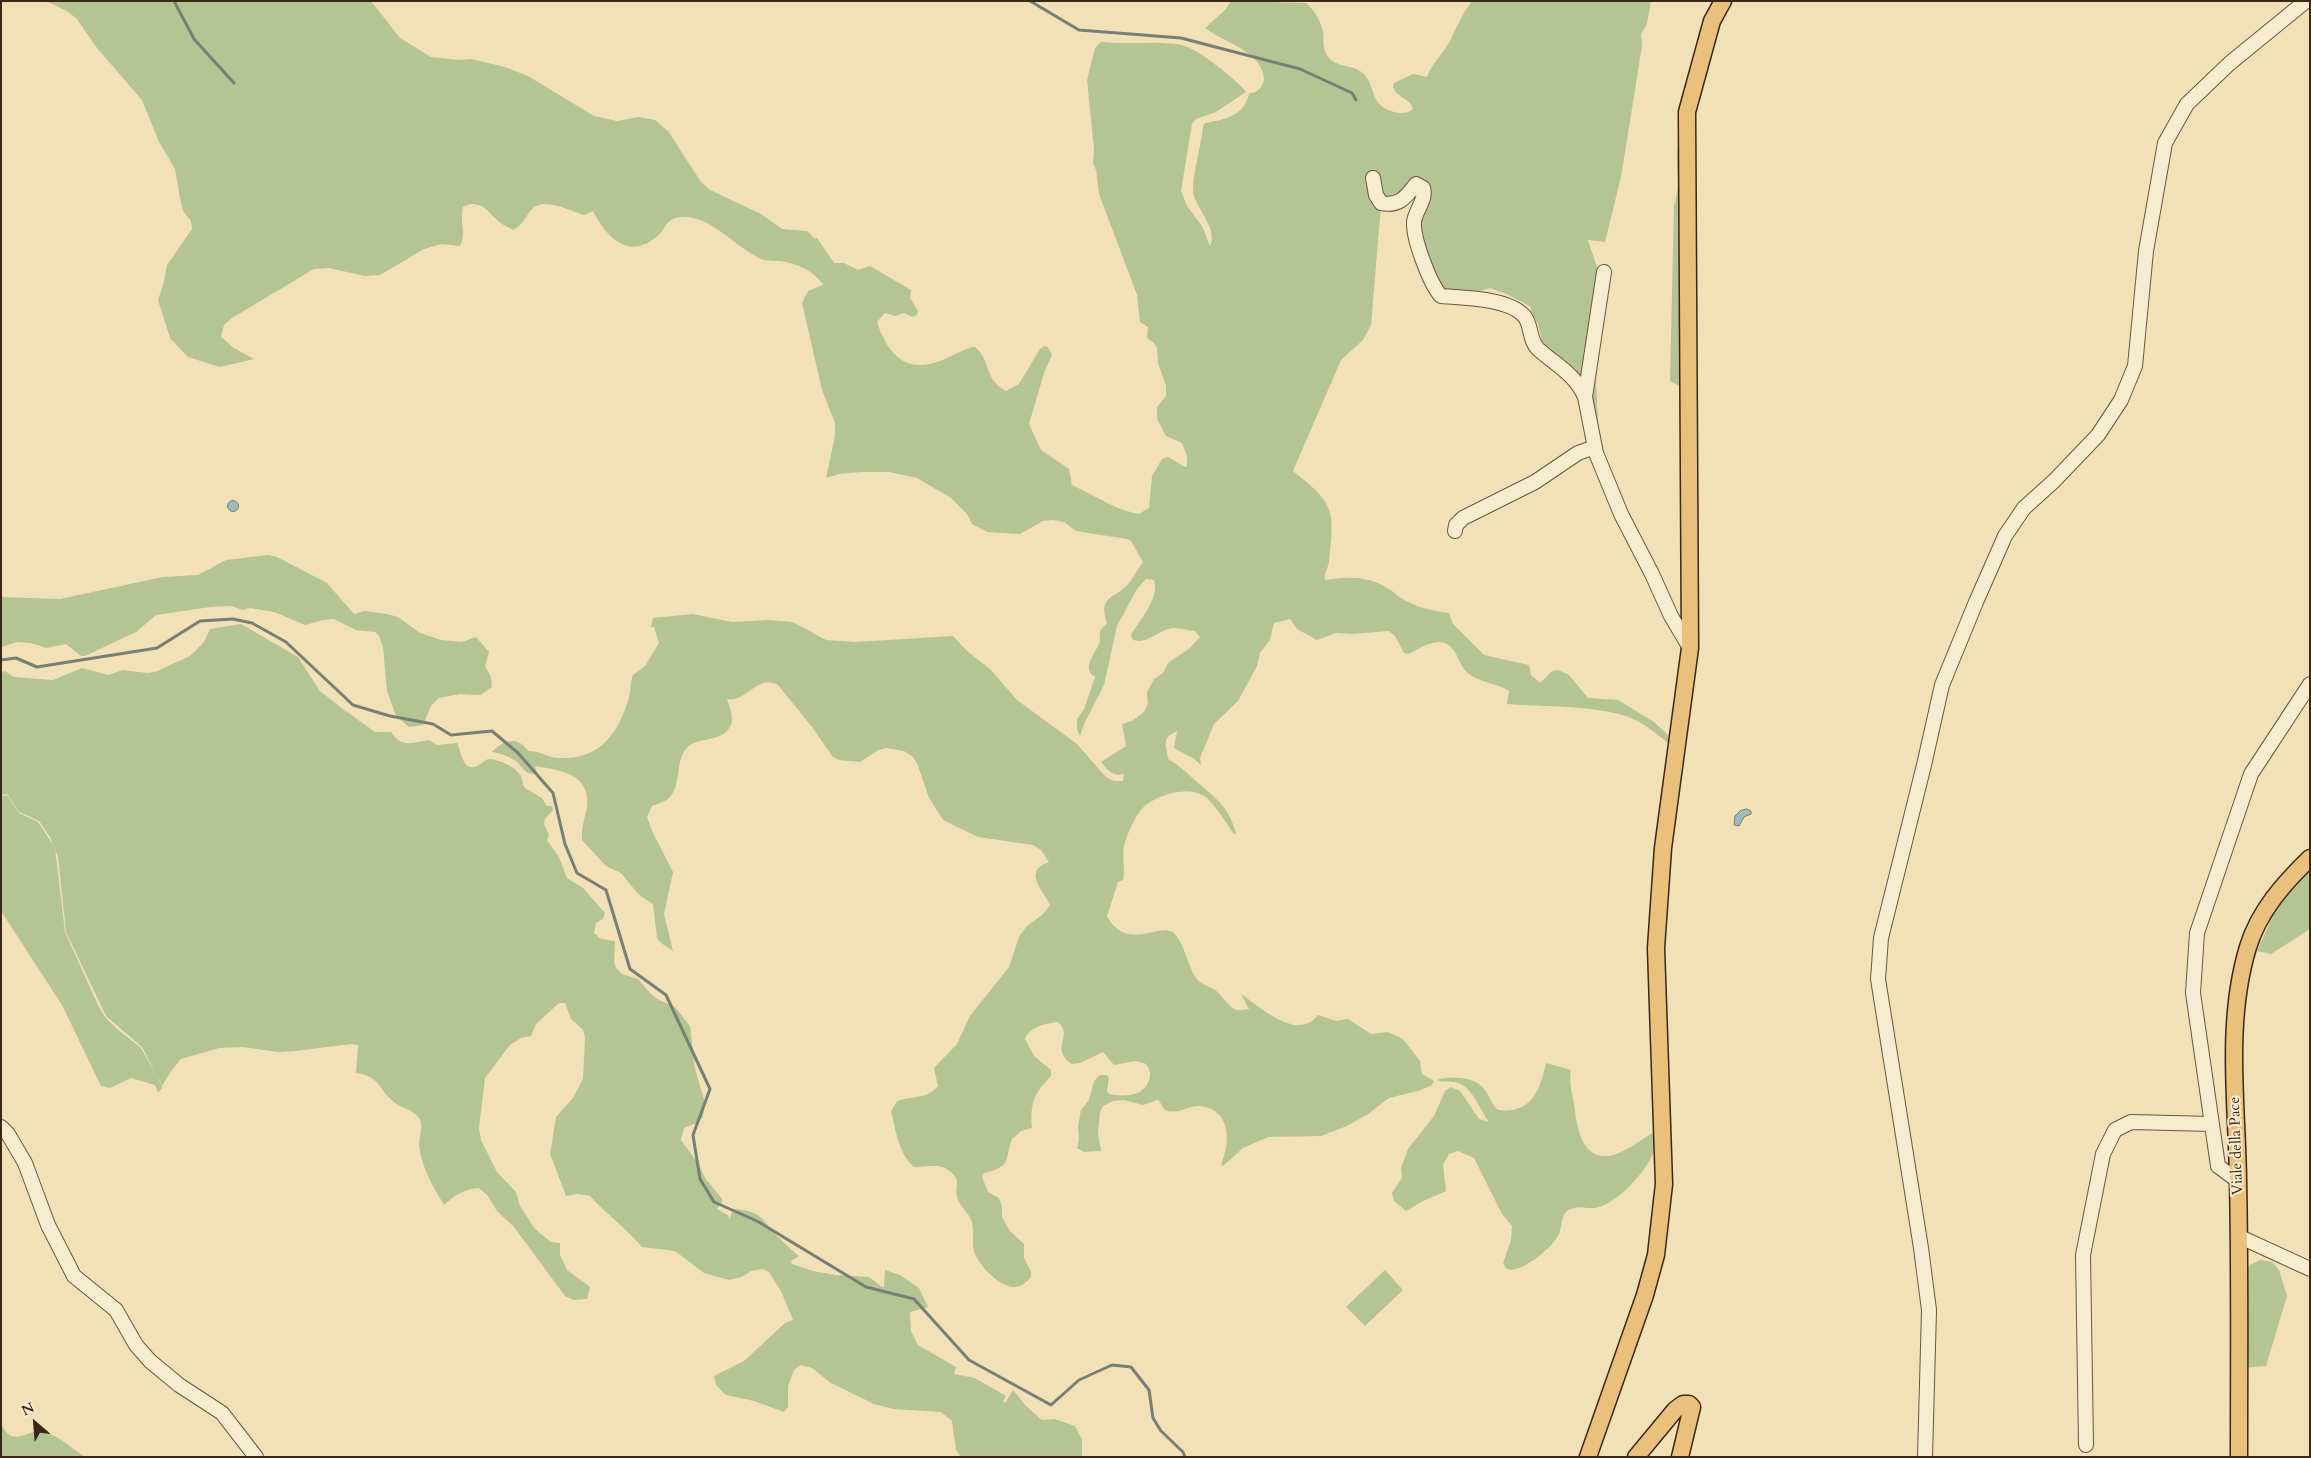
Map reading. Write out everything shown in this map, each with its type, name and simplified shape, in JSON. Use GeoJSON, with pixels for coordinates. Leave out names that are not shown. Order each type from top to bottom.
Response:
{"type":"FeatureCollection","features":[{"type":"Feature","properties":{"kind":"main road"},"geometry":{"type":"LineString","coordinates":[[1588,1457],[1645,1295],[1656,1255],[1664,1184],[1656,948],[1663,848],[1690,648],[1687,112],[1712,21],[1723,1]]}},
{"type":"Feature","properties":{"kind":"main road","name":"Viale della Pace"},"geometry":{"type":"LineString","coordinates":[[2239,1457],[2238,1181],[2233,1036],[2238,991],[2248,946],[2265,910],[2284,883],[2310,858]]}},
{"type":"Feature","properties":{"kind":"main road"},"geometry":{"type":"LineString","coordinates":[[1636,1457],[1675,1410],[1683,1404],[1689,1404],[1692,1407],[1680,1457]]}},
{"type":"Feature","properties":{"kind":"street"},"geometry":{"type":"LineString","coordinates":[[1925,1457],[1929,1310],[1921,1248],[1878,978],[1881,938],[1942,685],[2005,536],[2024,508],[2054,481],[2098,435],[2125,392],[2135,366],[2146,251],[2165,143],[2187,104],[2230,63],[2306,1]]}},
{"type":"Feature","properties":{"kind":"street"},"geometry":{"type":"LineString","coordinates":[[1373,178],[1376,195],[1381,203],[1401,201],[1416,184],[1422,188],[1423,197],[1414,222],[1416,240],[1435,289],[1441,296],[1500,303],[1516,308],[1529,324],[1534,346],[1569,372],[1580,386],[1585,398],[1595,448],[1621,514],[1671,616],[1690,648]]}},
{"type":"Feature","properties":{"kind":"street"},"geometry":{"type":"LineString","coordinates":[[1585,398],[1604,272]]}},
{"type":"Feature","properties":{"kind":"street"},"geometry":{"type":"LineString","coordinates":[[1455,531],[1456,525],[1463,518],[1535,482],[1578,453],[1595,448]]}},
{"type":"Feature","properties":{"kind":"street"},"geometry":{"type":"LineString","coordinates":[[2238,1181],[2218,1166],[2193,993],[2197,933],[2251,774],[2310,684]]}},
{"type":"Feature","properties":{"kind":"street"},"geometry":{"type":"LineString","coordinates":[[2086,1445],[2082,1255],[2103,1154],[2115,1130],[2131,1122],[2212,1124]]}},
{"type":"Feature","properties":{"kind":"street"},"geometry":{"type":"LineString","coordinates":[[1,1127],[8,1134],[25,1163],[48,1225],[74,1276],[116,1310],[136,1345],[150,1361],[179,1384],[222,1413],[256,1457]]}},
{"type":"Feature","properties":{"kind":"street"},"geometry":{"type":"LineString","coordinates":[[2238,1236],[2310,1269]]}},
{"type":"Feature","properties":{"kind":"green space"},"geometry":{"type":"Polygon","coordinates":[[[46,1],[371,1],[400,38],[431,57],[459,60],[471,59],[505,67],[528,76],[594,116],[617,121],[638,117],[655,120],[668,131],[701,182],[710,190],[761,214],[782,229],[807,231],[815,239],[817,238],[834,263],[844,263],[858,270],[870,266],[911,290],[910,298],[918,311],[917,315],[912,317],[904,313],[895,316],[885,313],[877,322],[888,345],[894,354],[902,360],[911,364],[934,363],[975,347],[984,358],[994,381],[1006,391],[1019,384],[1040,349],[1044,346],[1048,347],[1052,355],[1044,373],[1029,424],[1041,450],[1069,469],[1072,485],[1113,506],[1139,514],[1149,508],[1152,476],[1162,459],[1168,457],[1185,467],[1187,466],[1187,456],[1182,443],[1166,436],[1157,419],[1157,407],[1166,396],[1166,386],[1158,363],[1157,348],[1147,338],[1148,327],[1140,322],[1137,295],[1099,194],[1096,170],[1093,163],[1094,149],[1087,80],[1095,48],[1101,42],[1162,43],[1189,47],[1216,65],[1246,92],[1216,112],[1196,119],[1192,124],[1181,191],[1187,206],[1202,226],[1210,246],[1212,234],[1210,227],[1196,202],[1193,190],[1203,126],[1205,123],[1226,118],[1238,112],[1247,101],[1249,93],[1254,93],[1258,90],[1264,80],[1262,70],[1250,55],[1205,28],[1225,10],[1231,1],[1306,3],[1321,24],[1324,49],[1329,58],[1336,63],[1360,71],[1366,76],[1377,101],[1382,107],[1389,111],[1406,113],[1413,108],[1409,102],[1395,91],[1394,83],[1413,74],[1427,77],[1431,68],[1449,43],[1462,16],[1472,1],[1651,1],[1647,24],[1641,34],[1642,46],[1621,177],[1605,242],[1588,240],[1599,273],[1596,382],[1599,442],[1583,377],[1564,365],[1542,342],[1538,324],[1531,312],[1531,307],[1509,295],[1490,288],[1476,292],[1441,290],[1419,234],[1423,192],[1381,205],[1371,325],[1363,340],[1341,360],[1293,471],[1317,492],[1329,509],[1332,530],[1325,580],[1341,578],[1366,579],[1382,585],[1412,604],[1430,610],[1449,613],[1453,624],[1484,655],[1529,665],[1531,675],[1540,683],[1552,671],[1558,670],[1569,675],[1588,698],[1618,700],[1654,722],[1668,735],[1668,743],[1637,721],[1612,712],[1582,708],[1507,704],[1509,691],[1469,674],[1463,668],[1451,647],[1446,643],[1434,642],[1409,654],[1404,653],[1395,636],[1389,631],[1352,634],[1336,633],[1317,640],[1297,629],[1290,619],[1274,623],[1270,640],[1260,653],[1257,666],[1238,701],[1214,724],[1200,758],[1201,765],[1174,748],[1177,731],[1166,739],[1168,759],[1183,769],[1220,803],[1233,823],[1236,833],[1234,834],[1215,807],[1202,795],[1194,792],[1177,792],[1152,801],[1139,812],[1127,837],[1123,852],[1123,880],[1118,882],[1107,916],[1115,927],[1124,933],[1143,934],[1168,930],[1174,933],[1181,943],[1196,978],[1215,990],[1234,1009],[1249,1009],[1241,994],[1269,1014],[1290,1024],[1300,1025],[1310,1022],[1318,1015],[1336,1021],[1348,1019],[1371,1034],[1388,1032],[1403,1039],[1420,1061],[1422,1074],[1434,1081],[1432,1085],[1421,1090],[1389,1098],[1368,1114],[1347,1126],[1321,1136],[1268,1137],[1243,1148],[1223,1166],[1221,1164],[1226,1146],[1226,1128],[1223,1120],[1210,1108],[1195,1106],[1172,1112],[1165,1109],[1158,1100],[1143,1105],[1124,1100],[1113,1101],[1103,1106],[1100,1112],[1098,1133],[1101,1151],[1084,1152],[1077,1148],[1079,1139],[1078,1126],[1081,1110],[1089,1100],[1094,1081],[1100,1075],[1107,1075],[1109,1078],[1107,1091],[1109,1094],[1132,1095],[1146,1087],[1150,1079],[1149,1070],[1144,1063],[1134,1061],[1114,1065],[1103,1052],[1080,1063],[1072,1064],[1062,1053],[1064,1032],[1058,1022],[1038,1026],[1030,1031],[1025,1039],[1034,1056],[1051,1070],[1051,1076],[1034,1099],[1032,1128],[1021,1131],[1012,1139],[1006,1161],[1003,1165],[984,1173],[982,1177],[988,1192],[999,1198],[1002,1206],[1002,1217],[1010,1231],[1024,1244],[1024,1258],[1031,1271],[1031,1277],[1023,1285],[1013,1287],[1006,1285],[987,1271],[975,1254],[972,1223],[958,1200],[956,1177],[948,1170],[940,1167],[914,1167],[901,1148],[891,1111],[897,1101],[925,1095],[938,1086],[934,1068],[957,1044],[970,1016],[1009,967],[1019,937],[1026,927],[1043,914],[1050,905],[1039,887],[1036,876],[1037,870],[1049,862],[1041,850],[1033,845],[978,837],[943,820],[929,798],[917,763],[913,757],[904,751],[886,748],[878,750],[860,762],[839,760],[832,756],[812,727],[778,685],[771,682],[764,683],[740,697],[727,699],[732,719],[728,730],[719,736],[694,743],[687,748],[680,761],[673,792],[663,802],[652,806],[647,817],[673,872],[664,914],[673,951],[657,938],[653,904],[639,895],[621,873],[606,866],[582,840],[587,806],[587,795],[584,786],[571,775],[553,769],[535,766],[537,774],[530,773],[513,759],[492,752],[508,741],[516,741],[529,751],[555,758],[573,757],[597,749],[606,742],[620,722],[629,697],[633,675],[645,666],[659,643],[654,627],[651,627],[653,618],[692,614],[732,622],[768,620],[793,622],[826,640],[855,642],[953,636],[967,651],[991,670],[1017,700],[1077,744],[1106,777],[1114,781],[1123,781],[1124,774],[1113,774],[1101,762],[1126,746],[1122,724],[1132,721],[1144,712],[1148,704],[1147,692],[1154,679],[1163,673],[1168,663],[1190,648],[1200,637],[1195,631],[1175,628],[1168,629],[1146,640],[1137,641],[1132,639],[1131,635],[1148,609],[1154,594],[1154,580],[1146,579],[1137,589],[1117,626],[1104,685],[1080,736],[1077,730],[1077,719],[1084,709],[1095,677],[1089,670],[1089,665],[1100,642],[1101,631],[1107,623],[1105,614],[1106,602],[1130,582],[1143,562],[1131,541],[1076,531],[1064,522],[1053,520],[1043,521],[1020,534],[987,532],[972,524],[967,514],[951,498],[917,478],[889,472],[861,472],[839,474],[826,478],[835,436],[835,423],[822,390],[802,303],[808,291],[823,285],[822,283],[809,271],[798,265],[761,259],[742,248],[715,227],[695,218],[684,217],[672,220],[655,238],[635,247],[618,242],[611,236],[604,229],[593,211],[585,215],[551,204],[537,205],[524,221],[513,230],[498,221],[483,207],[474,204],[469,205],[463,207],[463,237],[460,246],[442,244],[424,249],[380,275],[365,276],[329,268],[314,269],[232,318],[224,325],[221,337],[234,348],[254,359],[220,367],[188,357],[170,338],[158,300],[167,265],[192,229],[191,221],[183,211],[175,169],[159,142],[142,100],[97,48],[77,19],[67,11],[46,1]]]}},
{"type":"Feature","properties":{"kind":"green space"},"geometry":{"type":"Polygon","coordinates":[[[1694,81],[1684,321],[1679,322],[1679,386],[1670,381],[1674,205],[1678,188],[1677,158],[1679,139],[1685,109],[1694,81]]]}},
{"type":"Feature","properties":{"kind":"green space"},"geometry":{"type":"Polygon","coordinates":[[[268,555],[277,557],[327,583],[354,614],[365,611],[398,617],[420,633],[441,640],[462,642],[476,637],[489,652],[485,666],[491,677],[492,687],[480,695],[460,694],[439,698],[431,706],[423,725],[409,727],[396,716],[387,691],[383,647],[379,636],[375,632],[356,630],[334,619],[305,625],[274,612],[250,608],[243,610],[231,606],[210,607],[156,615],[136,632],[85,656],[81,656],[66,644],[46,648],[31,643],[17,642],[1,647],[1,597],[60,599],[163,577],[198,575],[226,560],[268,555]]]}},
{"type":"Feature","properties":{"kind":"green space"},"geometry":{"type":"Polygon","coordinates":[[[241,624],[298,657],[320,691],[375,732],[391,732],[399,741],[404,743],[429,740],[437,745],[457,743],[467,766],[475,767],[489,759],[507,764],[515,769],[521,776],[525,788],[542,798],[547,806],[552,806],[553,810],[545,819],[544,824],[549,835],[547,840],[559,857],[567,878],[583,888],[605,913],[603,919],[596,923],[594,933],[601,939],[615,941],[614,962],[616,968],[622,974],[638,979],[659,1000],[675,1007],[690,1026],[695,1069],[705,1103],[703,1117],[699,1122],[684,1128],[681,1140],[698,1163],[705,1178],[723,1200],[717,1209],[729,1216],[729,1220],[733,1209],[756,1214],[799,1256],[791,1261],[792,1264],[813,1271],[835,1275],[869,1277],[882,1287],[884,1287],[885,1270],[900,1275],[919,1288],[928,1307],[910,1312],[911,1331],[918,1345],[956,1367],[954,1374],[975,1378],[1006,1396],[1003,1401],[1005,1403],[1013,1390],[1026,1406],[1042,1420],[1055,1419],[1075,1426],[1082,1439],[1082,1457],[961,1457],[956,1450],[952,1421],[941,1412],[894,1409],[874,1404],[831,1383],[812,1368],[801,1365],[794,1370],[788,1386],[788,1407],[784,1412],[754,1401],[726,1395],[716,1385],[714,1376],[744,1361],[785,1323],[793,1320],[781,1291],[769,1272],[763,1269],[751,1271],[742,1277],[729,1280],[704,1273],[675,1251],[642,1247],[590,1196],[577,1194],[566,1196],[550,1154],[556,1117],[573,1098],[583,1079],[585,1037],[583,1030],[571,1019],[565,1003],[559,1003],[536,1024],[531,1036],[521,1038],[510,1045],[485,1078],[479,1128],[481,1140],[497,1172],[516,1192],[520,1206],[535,1229],[551,1242],[560,1243],[560,1255],[567,1270],[590,1287],[587,1299],[574,1300],[565,1296],[514,1227],[497,1211],[487,1195],[479,1188],[460,1193],[444,1205],[422,1161],[419,1145],[421,1128],[419,1118],[414,1113],[394,1102],[370,1077],[356,1073],[358,1045],[351,1044],[278,1052],[243,1047],[219,1048],[181,1059],[162,1086],[142,1047],[106,1016],[66,932],[58,857],[50,837],[39,821],[19,812],[7,794],[1,795],[1,673],[5,671],[14,677],[53,680],[82,668],[108,675],[123,670],[155,672],[190,656],[204,642],[210,629],[241,624]]]}},
{"type":"Feature","properties":{"kind":"green space"},"geometry":{"type":"Polygon","coordinates":[[[7,795],[19,813],[38,822],[55,848],[65,932],[98,1005],[105,1017],[117,1029],[141,1048],[161,1083],[162,1088],[158,1093],[155,1085],[131,1078],[110,1088],[101,1086],[62,1005],[1,911],[1,796],[7,795]]]}},
{"type":"Feature","properties":{"kind":"green space"},"geometry":{"type":"Polygon","coordinates":[[[2310,871],[2310,929],[2271,954],[2257,951],[2279,902],[2310,871]]]}},
{"type":"Feature","properties":{"kind":"green space"},"geometry":{"type":"Polygon","coordinates":[[[1546,1063],[1571,1070],[1571,1087],[1579,1130],[1582,1139],[1591,1152],[1599,1155],[1614,1155],[1656,1131],[1655,1145],[1652,1155],[1641,1173],[1616,1198],[1607,1204],[1595,1208],[1570,1209],[1563,1217],[1559,1234],[1551,1245],[1531,1262],[1511,1270],[1506,1268],[1503,1263],[1511,1240],[1512,1226],[1502,1214],[1474,1158],[1458,1151],[1449,1154],[1443,1165],[1446,1191],[1406,1211],[1394,1201],[1392,1193],[1402,1178],[1401,1168],[1408,1149],[1434,1116],[1445,1091],[1451,1087],[1460,1091],[1479,1119],[1489,1122],[1466,1088],[1455,1082],[1438,1081],[1439,1079],[1464,1078],[1476,1082],[1485,1090],[1498,1110],[1509,1110],[1519,1108],[1532,1098],[1541,1083],[1546,1063]]]}},
{"type":"Feature","properties":{"kind":"green space"},"geometry":{"type":"Polygon","coordinates":[[[2260,1260],[2272,1262],[2279,1270],[2287,1296],[2266,1366],[2243,1368],[2243,1275],[2250,1265],[2260,1260]]]}},
{"type":"Feature","properties":{"kind":"green space"},"geometry":{"type":"Polygon","coordinates":[[[1385,1270],[1403,1290],[1365,1326],[1346,1307],[1385,1270]]]}},
{"type":"Feature","properties":{"kind":"green space"},"geometry":{"type":"Polygon","coordinates":[[[1,1423],[11,1436],[16,1437],[39,1431],[45,1432],[61,1440],[85,1457],[1,1457],[1,1423]]]}},
{"type":"Feature","properties":{"kind":"water"},"geometry":{"type":"Polygon","coordinates":[[[233,500],[239,506],[233,512],[227,506],[233,500]]]}},
{"type":"Feature","properties":{"kind":"water"},"geometry":{"type":"Polygon","coordinates":[[[1747,809],[1751,811],[1751,814],[1744,817],[1739,826],[1734,825],[1735,816],[1740,811],[1747,809]]]}},
{"type":"Feature","properties":{"kind":"waterway"},"geometry":{"type":"LineString","coordinates":[[174,1],[194,39],[234,83]]}},
{"type":"Feature","properties":{"kind":"waterway"},"geometry":{"type":"LineString","coordinates":[[1030,1],[1079,30],[1181,38],[1300,69],[1352,93],[1356,100]]}},
{"type":"Feature","properties":{"kind":"waterway"},"geometry":{"type":"LineString","coordinates":[[1,660],[16,658],[37,667],[157,648],[200,621],[233,619],[252,623],[286,642],[353,705],[390,716],[433,724],[451,735],[492,731],[518,753],[553,793],[565,844],[577,873],[606,890],[630,969],[666,995],[710,1089],[693,1135],[700,1179],[714,1202],[757,1221],[866,1287],[914,1299],[969,1360],[1051,1405],[1079,1380],[1112,1365],[1131,1367],[1149,1390],[1153,1418],[1161,1431],[1183,1452],[1185,1457]]}}]}
